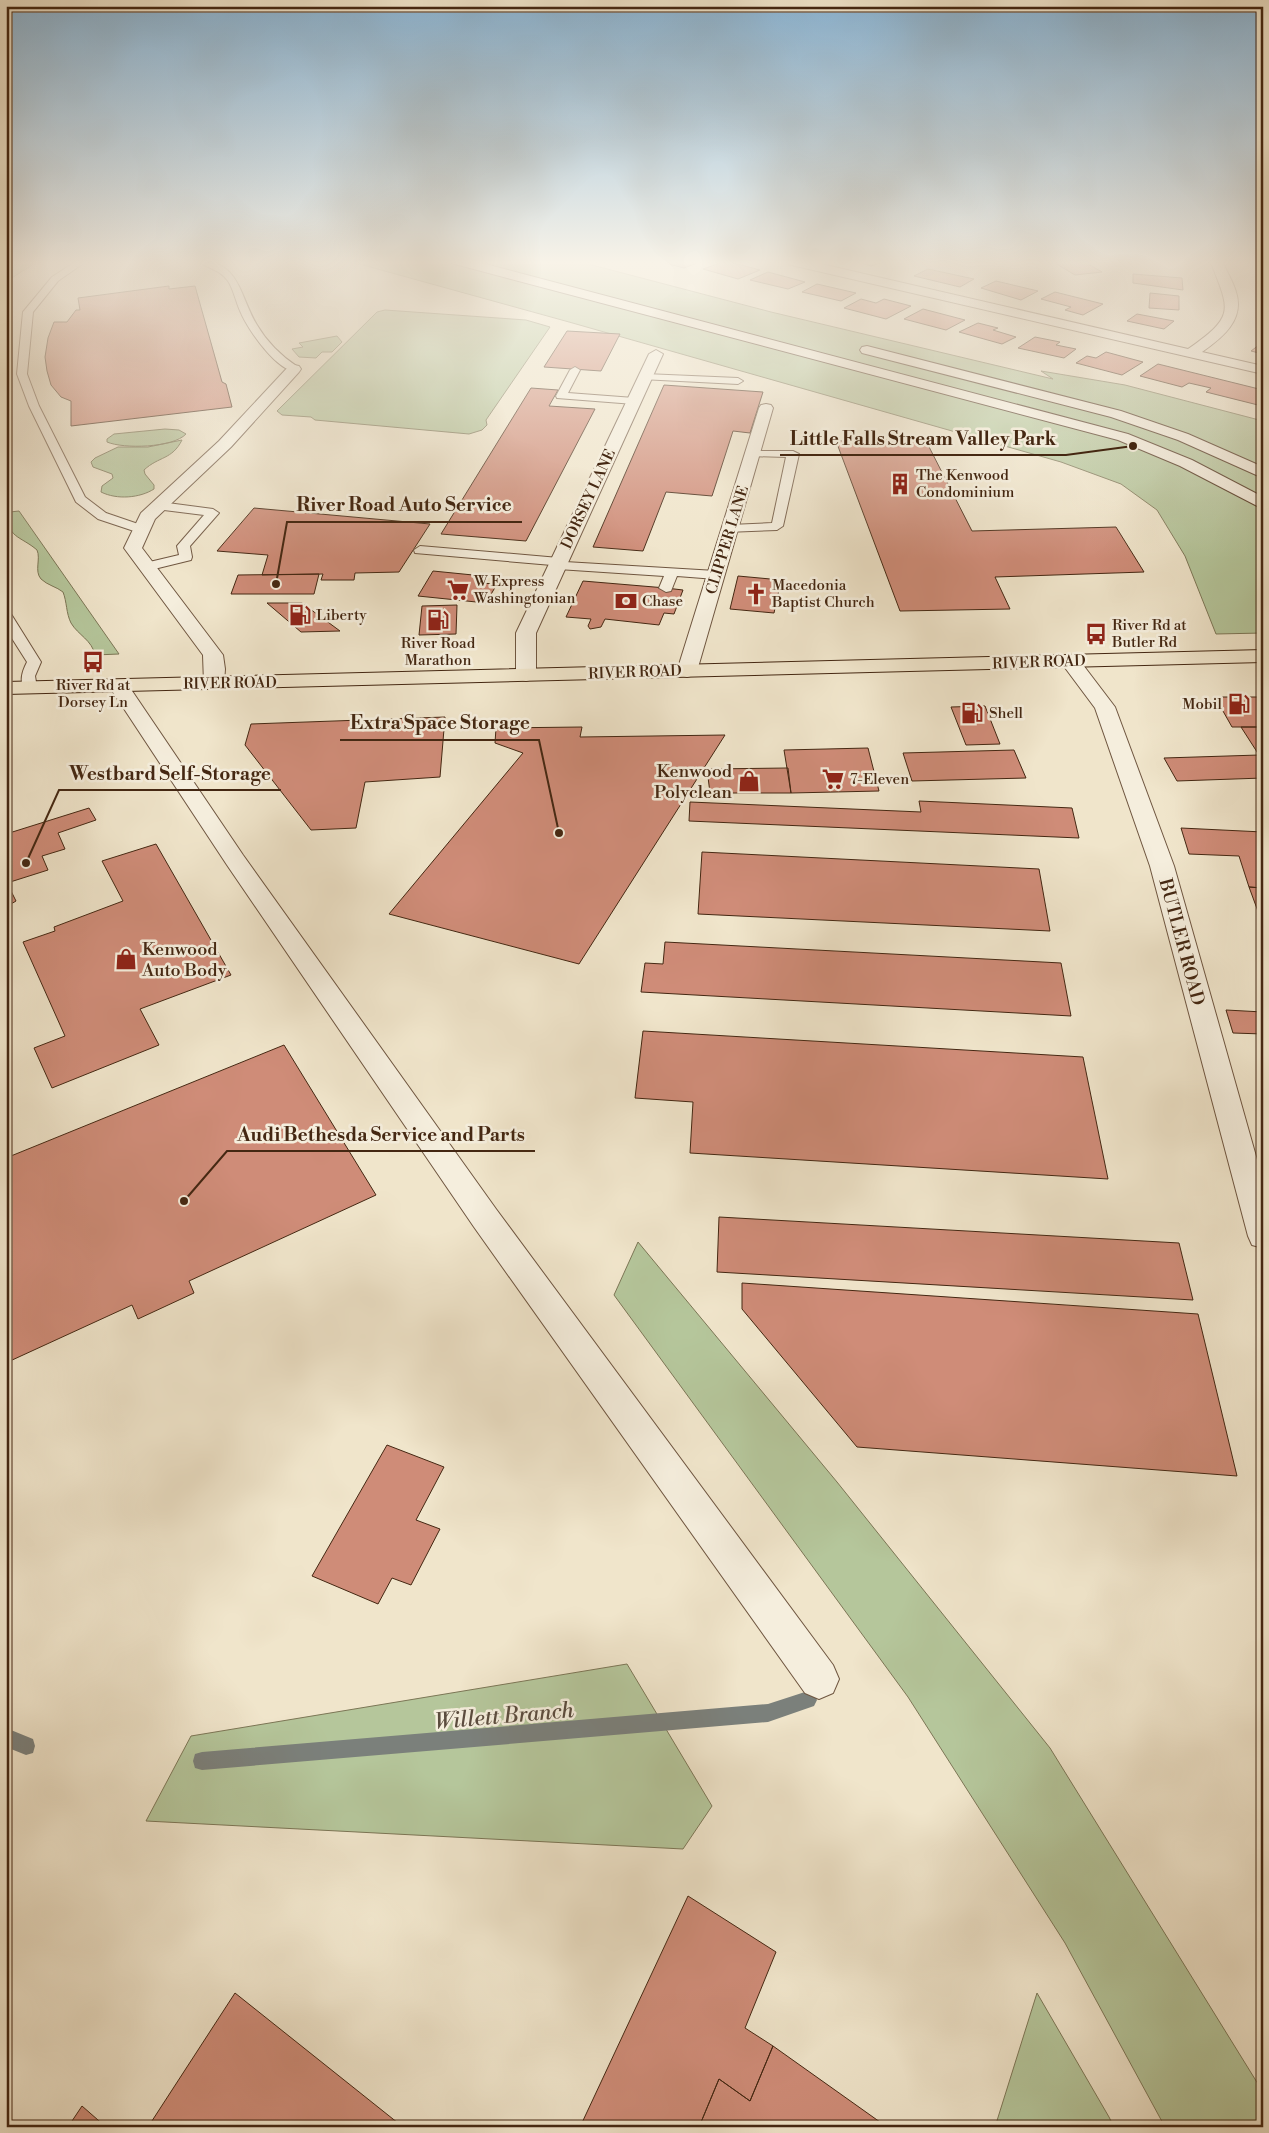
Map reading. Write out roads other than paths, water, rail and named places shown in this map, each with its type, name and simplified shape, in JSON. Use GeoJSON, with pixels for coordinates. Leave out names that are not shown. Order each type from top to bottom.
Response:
{"type":"FeatureCollection","features":[{"type":"Feature","properties":{"kind":"main road","name":"RIVER ROAD"},"geometry":{"type":"LineString","coordinates":[[6,688],[1263,656]]}},
{"type":"Feature","properties":{"kind":"street","name":"DORSEY LANE"},"geometry":{"type":"LineString","coordinates":[[526,675],[526,633],[653,360]]}},
{"type":"Feature","properties":{"kind":"street"},"geometry":{"type":"LineString","coordinates":[[831,360],[1124,437],[1186,463],[1263,504]]}},
{"type":"Feature","properties":{"kind":"street"},"geometry":{"type":"LineString","coordinates":[[904,360],[1124,417],[1191,440],[1263,473]]}},
{"type":"Feature","properties":{"kind":"street"},"geometry":{"type":"LineString","coordinates":[[1219,360],[1263,370]]}},
{"type":"Feature","properties":{"kind":"street"},"geometry":{"type":"LineString","coordinates":[[214,684],[215,669],[213,655],[133,548],[147,517],[225,444],[294,370]]}},
{"type":"Feature","properties":{"kind":"street","name":"CLIPPER LANE"},"geometry":{"type":"LineString","coordinates":[[687,671],[766,408]]}},
{"type":"Feature","properties":{"kind":"street","name":"BUTLER ROAD"},"geometry":{"type":"LineString","coordinates":[[1070,661],[1105,707],[1162,866],[1263,1236]]}},
{"type":"Feature","properties":{"kind":"street"},"geometry":{"type":"LineString","coordinates":[[119,686],[235,860],[485,1218],[819,1679]]}},
{"type":"Feature","properties":{"kind":"lane"},"geometry":{"type":"LineString","coordinates":[[23,360],[22,374],[34,406],[80,499],[102,516],[140,529]]}},
{"type":"Feature","properties":{"kind":"lane"},"geometry":{"type":"LineString","coordinates":[[280,360],[294,370]]}},
{"type":"Feature","properties":{"kind":"lane"},"geometry":{"type":"LineString","coordinates":[[575,370],[561,396],[634,402]]}},
{"type":"Feature","properties":{"kind":"lane"},"geometry":{"type":"LineString","coordinates":[[645,377],[738,381]]}},
{"type":"Feature","properties":{"kind":"lane"},"geometry":{"type":"LineString","coordinates":[[730,529],[777,526],[793,454],[752,454]]}},
{"type":"Feature","properties":{"kind":"lane"},"geometry":{"type":"LineString","coordinates":[[146,567],[186,558],[182,546],[213,513],[160,506]]}},
{"type":"Feature","properties":{"kind":"lane"},"geometry":{"type":"LineString","coordinates":[[420,550],[716,575]]}},
{"type":"Feature","properties":{"kind":"lane"},"geometry":{"type":"LineString","coordinates":[[666,588],[672,572]]}},
{"type":"Feature","properties":{"kind":"lane"},"geometry":{"type":"LineString","coordinates":[[6,617],[34,662],[28,676],[30,688]]}},
{"type":"Feature","properties":{"kind":"waterway","name":"Willett Branch"},"geometry":{"type":"LineString","coordinates":[[202,1761],[768,1713],[808,1700]]}},
{"type":"Feature","properties":{"kind":"waterway","name":"Willett Branch"},"geometry":{"type":"LineString","coordinates":[[6,1737],[26,1746]]}},
{"type":"Feature","properties":{"kind":"place","name":"Little Falls Stream Valley Park"},"geometry":{"type":"Point","coordinates":[1133,446]}},
{"type":"Feature","properties":{"kind":"place","name":"The Kenwood Condominium"},"geometry":{"type":"Point","coordinates":[900,484]}},
{"type":"Feature","properties":{"kind":"place","name":"River Road Auto Service"},"geometry":{"type":"Point","coordinates":[276,584]}},
{"type":"Feature","properties":{"kind":"place","name":"W Express Washingtonian"},"geometry":{"type":"Point","coordinates":[458,590]}},
{"type":"Feature","properties":{"kind":"place","name":"Macedonia Baptist Church"},"geometry":{"type":"Point","coordinates":[756,594]}},
{"type":"Feature","properties":{"kind":"place","name":"Chase"},"geometry":{"type":"Point","coordinates":[626,601]}},
{"type":"Feature","properties":{"kind":"place","name":"Liberty"},"geometry":{"type":"Point","coordinates":[300,615]}},
{"type":"Feature","properties":{"kind":"place","name":"River Road Marathon"},"geometry":{"type":"Point","coordinates":[438,620]}},
{"type":"Feature","properties":{"kind":"place","name":"River Rd at Butler Rd"},"geometry":{"type":"Point","coordinates":[1096,634]}},
{"type":"Feature","properties":{"kind":"place","name":"River Rd at Dorsey Ln"},"geometry":{"type":"Point","coordinates":[93,662]}},
{"type":"Feature","properties":{"kind":"place","name":"Mobil"},"geometry":{"type":"Point","coordinates":[1239,704]}},
{"type":"Feature","properties":{"kind":"place","name":"Shell"},"geometry":{"type":"Point","coordinates":[972,713]}},
{"type":"Feature","properties":{"kind":"place","name":"7-Eleven"},"geometry":{"type":"Point","coordinates":[833,779]}},
{"type":"Feature","properties":{"kind":"place","name":"Kenwood Polyclean"},"geometry":{"type":"Point","coordinates":[749,781]}},
{"type":"Feature","properties":{"kind":"place","name":"Extra Space Storage"},"geometry":{"type":"Point","coordinates":[559,833]}},
{"type":"Feature","properties":{"kind":"place","name":"Westbard Self-Storage"},"geometry":{"type":"Point","coordinates":[26,863]}},
{"type":"Feature","properties":{"kind":"place","name":"Kenwood Auto Body"},"geometry":{"type":"Point","coordinates":[126,959]}},
{"type":"Feature","properties":{"kind":"place","name":"Audi Bethesda Service and Parts"},"geometry":{"type":"Point","coordinates":[184,1201]}}]}
